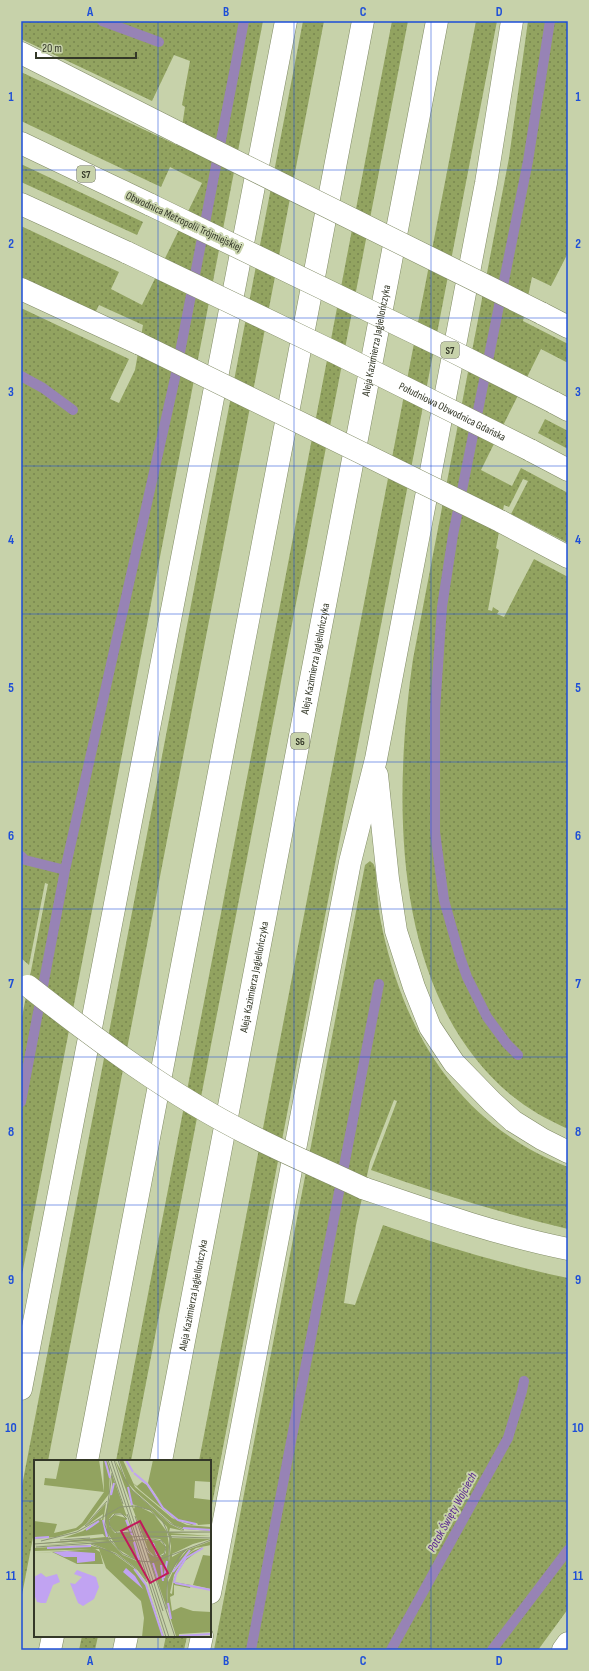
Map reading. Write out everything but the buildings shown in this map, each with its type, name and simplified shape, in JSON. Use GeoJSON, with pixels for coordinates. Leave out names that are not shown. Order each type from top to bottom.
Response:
{"type":"FeatureCollection","features":[{"type":"Feature","properties":{"kind":"highway"},"geometry":{"type":"LineString","coordinates":[[21,1389],[286,21]]}},
{"type":"Feature","properties":{"kind":"highway"},"geometry":{"type":"LineString","coordinates":[[87,1460],[363,21]]}},
{"type":"Feature","properties":{"kind":"highway","name":"Aleja Kazimierza Jagiellończyka"},"geometry":{"type":"LineString","coordinates":[[160,1460],[437,21]]}},
{"type":"Feature","properties":{"kind":"highway"},"geometry":{"type":"LineString","coordinates":[[211,1588],[350,862],[376,759],[486,182],[512,21]]}},
{"type":"Feature","properties":{"kind":"highway"},"geometry":{"type":"LineString","coordinates":[[21,53],[568,327]]}},
{"type":"Feature","properties":{"kind":"highway","name":"Obwodnica Metropolii Trójmiejskiej"},"geometry":{"type":"LineString","coordinates":[[21,143],[347,299],[561,406]]}},
{"type":"Feature","properties":{"kind":"highway","name":"Południowa Obwodnica Gdańska"},"geometry":{"type":"LineString","coordinates":[[21,204],[128,253],[336,353],[568,470]]}},
{"type":"Feature","properties":{"kind":"highway"},"geometry":{"type":"LineString","coordinates":[[21,288],[140,344],[500,521],[568,557]]}},
{"type":"Feature","properties":{"kind":"highway"},"geometry":{"type":"LineString","coordinates":[[376,759],[388,879],[396,931],[414,987],[430,1027],[454,1063],[492,1102],[513,1121],[542,1139],[568,1152]]}},
{"type":"Feature","properties":{"kind":"highway"},"geometry":{"type":"LineString","coordinates":[[24,983],[78,1026],[139,1069],[193,1103],[249,1135],[363,1188],[436,1214],[507,1235],[568,1249]]}},
{"type":"Feature","properties":{"kind":"highway"},"geometry":{"type":"LineString","coordinates":[[50,1650],[53,1637]]}},
{"type":"Feature","properties":{"kind":"highway"},"geometry":{"type":"LineString","coordinates":[[124,1650],[127,1637]]}},
{"type":"Feature","properties":{"kind":"highway"},"geometry":{"type":"LineString","coordinates":[[199,1650],[202,1637]]}},
{"type":"Feature","properties":{"kind":"highway"},"geometry":{"type":"LineString","coordinates":[[563,1650],[568,1643]]}},
{"type":"Feature","properties":{"kind":"green space"},"geometry":{"type":"Polygon","coordinates":[[[21,21],[263,21],[21,1280],[21,1022],[48,884],[45,883],[29,965],[21,958],[21,308],[129,359],[110,399],[119,403],[135,370],[143,325],[99,305],[95,313],[21,278],[21,226],[119,272],[111,289],[142,305],[202,183],[170,167],[161,187],[21,121],[21,72],[179,146],[185,107],[182,105],[190,61],[174,55],[152,101],[21,39],[21,21]]]}},
{"type":"Feature","properties":{"kind":"green space"},"geometry":{"type":"Polygon","coordinates":[[[303,21],[324,21],[48,1460],[34,1460],[34,1532],[21,1600],[21,1491],[303,21]]]}},
{"type":"Feature","properties":{"kind":"green space"},"geometry":{"type":"Polygon","coordinates":[[[392,21],[408,21],[131,1460],[116,1460],[392,21]]]}},
{"type":"Feature","properties":{"kind":"green space"},"geometry":{"type":"Polygon","coordinates":[[[476,21],[497,21],[211,1510],[211,1460],[199,1460],[476,21]]]}},
{"type":"Feature","properties":{"kind":"green space"},"geometry":{"type":"Polygon","coordinates":[[[528,21],[568,21],[568,253],[551,286],[532,277],[523,321],[568,344],[568,363],[541,349],[481,470],[512,486],[521,468],[568,493],[568,543],[511,514],[528,481],[523,479],[509,507],[504,505],[496,548],[499,550],[488,610],[492,611],[493,607],[499,611],[497,614],[504,617],[534,559],[568,577],[568,1129],[538,1114],[511,1095],[471,1053],[442,1004],[422,950],[409,892],[403,832],[403,772],[413,659],[509,158],[528,21]]]}},
{"type":"Feature","properties":{"kind":"green space"},"geometry":{"type":"Polygon","coordinates":[[[21,164],[143,222],[137,235],[21,182],[21,164]]]}},
{"type":"Feature","properties":{"kind":"green space"},"geometry":{"type":"Polygon","coordinates":[[[545,419],[568,431],[568,449],[538,433],[545,419]]]}},
{"type":"Feature","properties":{"kind":"green space"},"geometry":{"type":"Polygon","coordinates":[[[370,861],[374,864],[375,868],[380,917],[393,971],[407,1008],[424,1043],[445,1074],[469,1103],[498,1128],[531,1150],[568,1167],[568,1229],[469,1202],[371,1170],[397,1101],[394,1100],[370,1162],[356,1225],[344,1303],[355,1305],[383,1225],[474,1254],[568,1278],[568,1609],[538,1650],[214,1650],[365,865],[370,861]]]}},
{"type":"Feature","properties":{"kind":"green space"},"geometry":{"type":"Polygon","coordinates":[[[82,1637],[98,1637],[95,1650],[79,1650],[82,1637]]]}},
{"type":"Feature","properties":{"kind":"green space"},"geometry":{"type":"Polygon","coordinates":[[[166,1637],[187,1637],[184,1650],[163,1650],[166,1637]]]}},
{"type":"Feature","properties":{"kind":"waterway"},"geometry":{"type":"LineString","coordinates":[[102,21],[159,42]]}},
{"type":"Feature","properties":{"kind":"waterway"},"geometry":{"type":"LineString","coordinates":[[21,1102],[65,870],[175,378],[244,21]]}},
{"type":"Feature","properties":{"kind":"waterway"},"geometry":{"type":"LineString","coordinates":[[518,1055],[507,1044],[487,1017],[467,977],[444,900],[435,832],[435,710],[442,607],[453,535],[528,161],[550,21]]}},
{"type":"Feature","properties":{"kind":"waterway"},"geometry":{"type":"LineString","coordinates":[[21,376],[43,388],[73,410]]}},
{"type":"Feature","properties":{"kind":"waterway"},"geometry":{"type":"LineString","coordinates":[[21,856],[25,860],[65,870]]}},
{"type":"Feature","properties":{"kind":"waterway"},"geometry":{"type":"LineString","coordinates":[[251,1650],[379,984]]}},
{"type":"Feature","properties":{"kind":"waterway","name":"Potok Święty Wojciech"},"geometry":{"type":"LineString","coordinates":[[391,1650],[508,1438],[524,1381]]}},
{"type":"Feature","properties":{"kind":"waterway"},"geometry":{"type":"LineString","coordinates":[[492,1650],[568,1550]]}}]}
